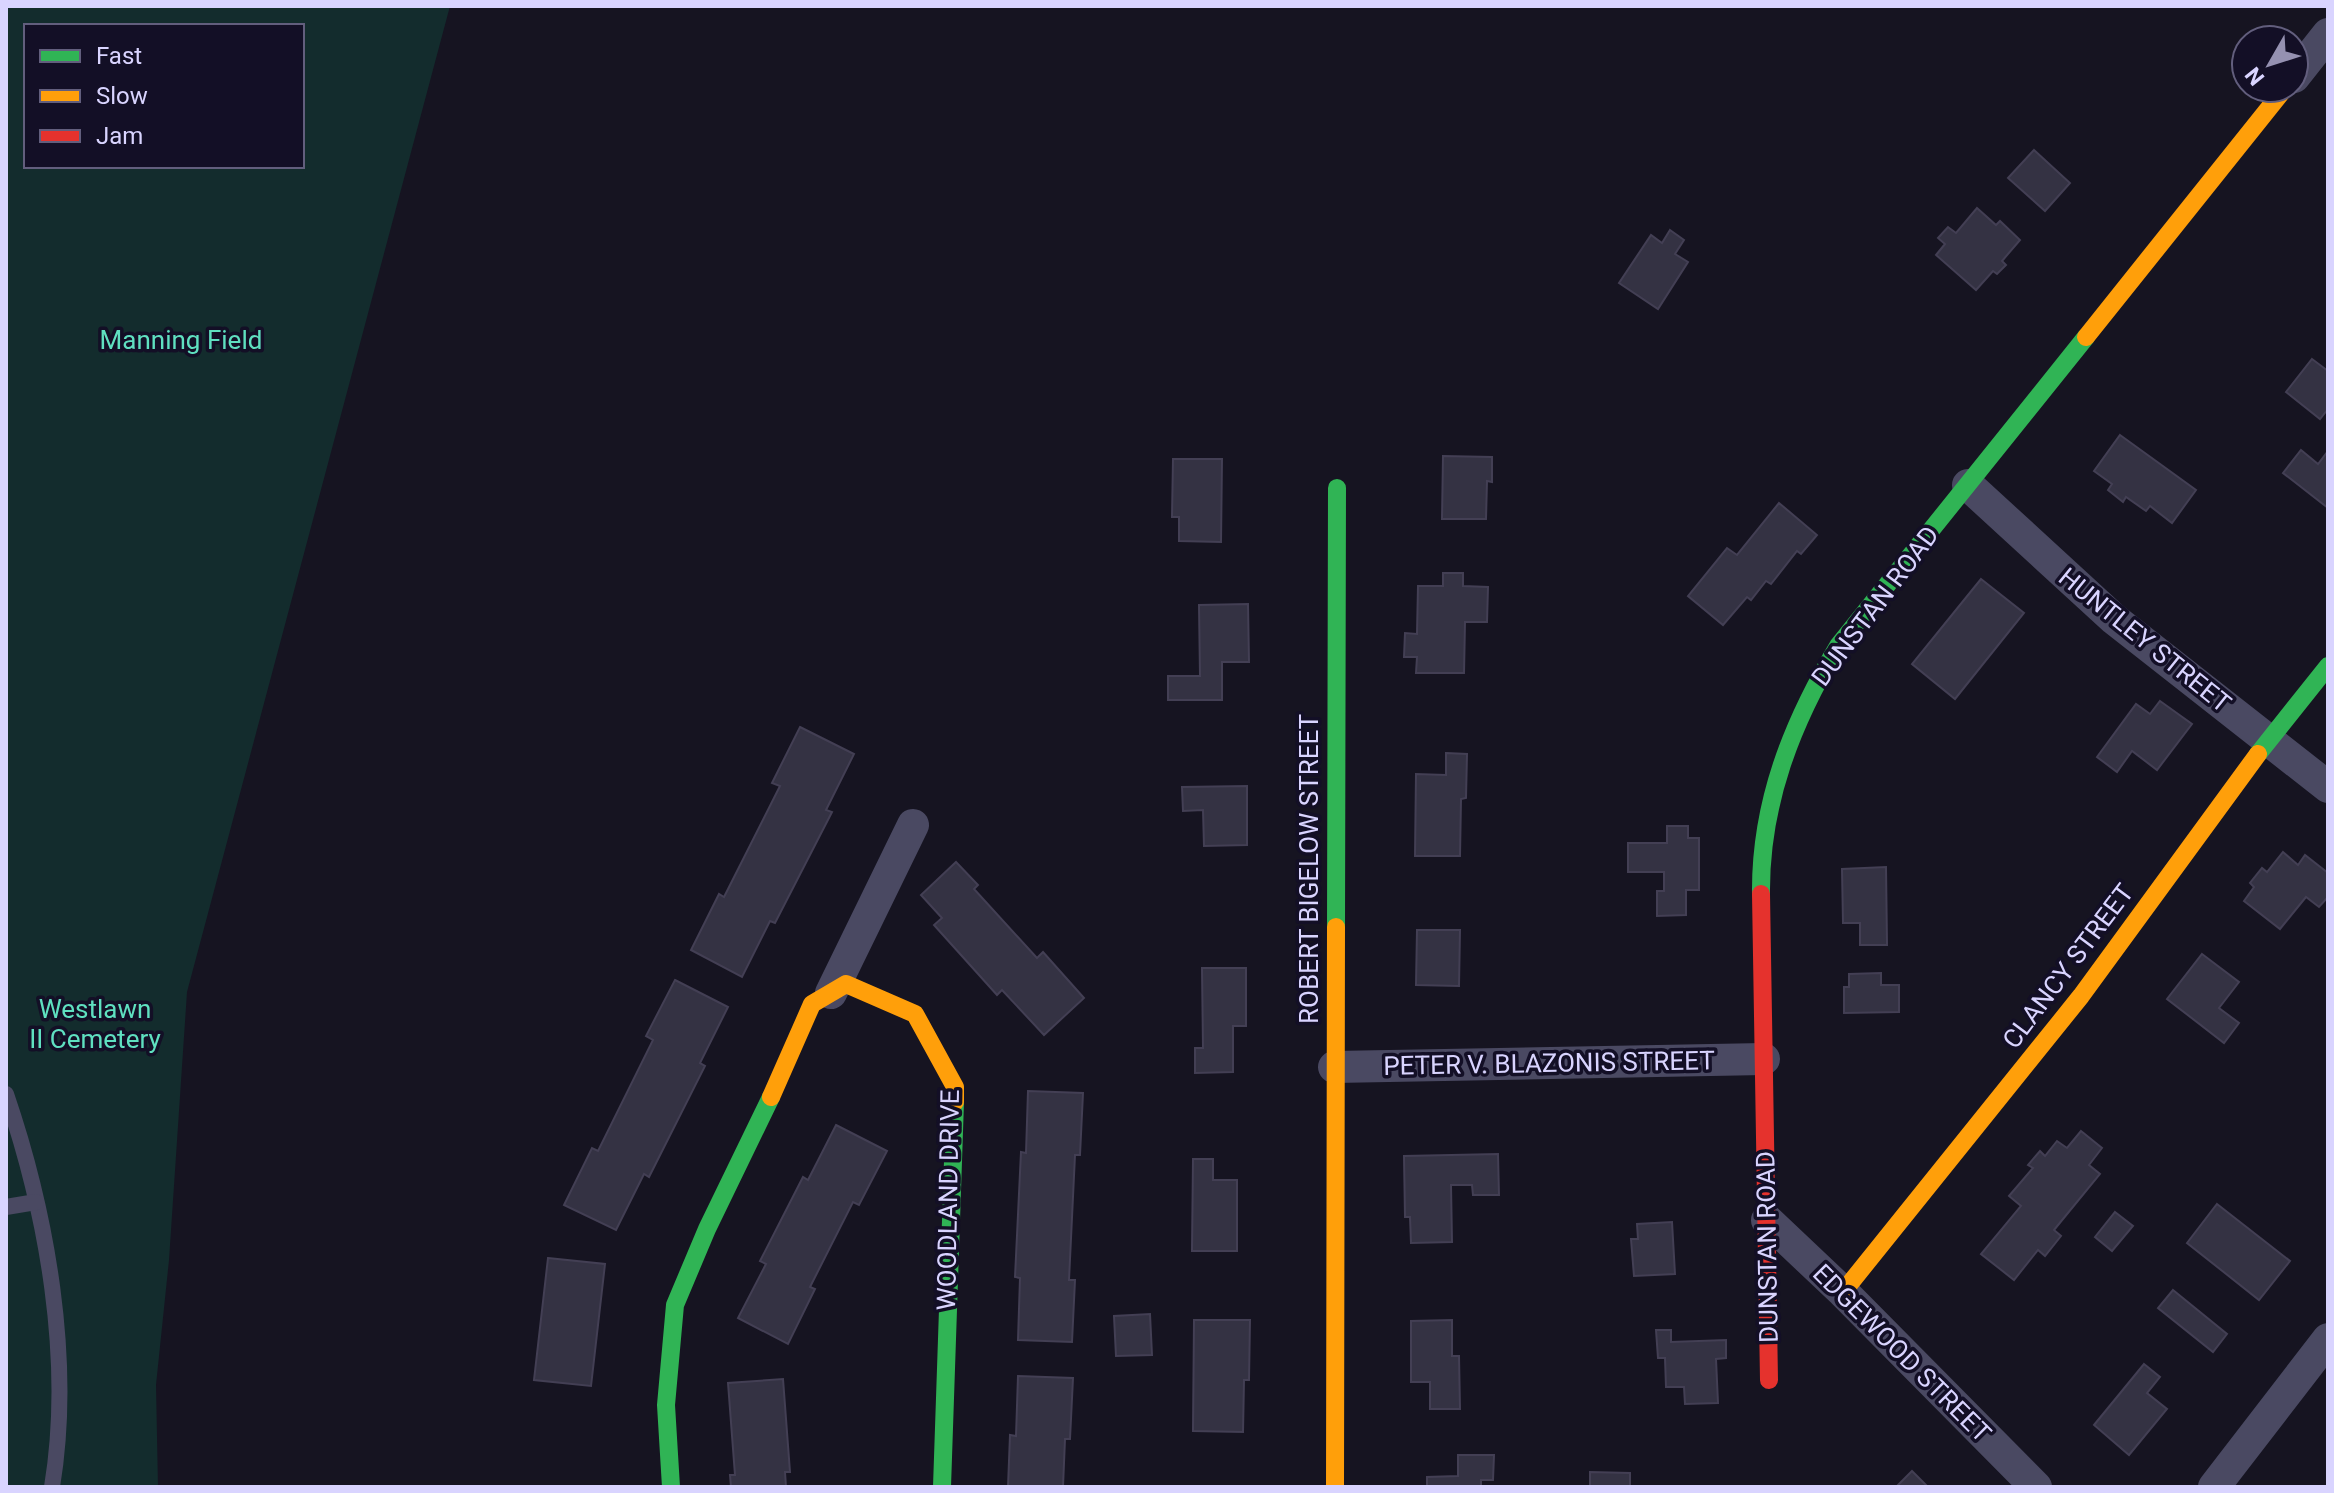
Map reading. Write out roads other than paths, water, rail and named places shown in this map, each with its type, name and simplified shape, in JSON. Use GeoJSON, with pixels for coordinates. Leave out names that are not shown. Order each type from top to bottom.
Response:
{"type":"FeatureCollection","features":[{"type":"Feature","properties":{"kind":"street"},"geometry":{"type":"LineString","coordinates":[[2310,57],[2328,34]]}},
{"type":"Feature","properties":{"kind":"street","name":"DUNSTAN ROAD"},"geometry":{"type":"LineString","coordinates":[[1769,1380],[1761,879],[1769,801],[1780,763],[1812,688],[1838,646],[2272,104]]}},
{"type":"Feature","properties":{"kind":"street","name":"HUNTLEY STREET"},"geometry":{"type":"LineString","coordinates":[[1968,485],[2114,619],[2328,787]]}},
{"type":"Feature","properties":{"kind":"street","name":"ROBERT BIGELOW STREET"},"geometry":{"type":"LineString","coordinates":[[1335,1487],[1337,488]]}},
{"type":"Feature","properties":{"kind":"street","name":"CLANCY STREET"},"geometry":{"type":"LineString","coordinates":[[1843,1292],[2081,996],[2268,740],[2328,666]]}},
{"type":"Feature","properties":{"kind":"street"},"geometry":{"type":"LineString","coordinates":[[671,1487],[666,1405],[675,1305],[812,1004],[831,993],[913,825]]}},
{"type":"Feature","properties":{"kind":"street","name":"WOODLAND DRIVE"},"geometry":{"type":"LineString","coordinates":[[831,993],[846,984],[915,1014],[955,1087],[942,1487]]}},
{"type":"Feature","properties":{"kind":"street","name":"PETER V. BLAZONIS STREET"},"geometry":{"type":"LineString","coordinates":[[1334,1067],[1764,1059]]}},
{"type":"Feature","properties":{"kind":"street","name":"EDGEWOOD STREET"},"geometry":{"type":"LineString","coordinates":[[1767,1220],[1843,1292],[2036,1487]]}},
{"type":"Feature","properties":{"kind":"street"},"geometry":{"type":"LineString","coordinates":[[2214,1487],[2328,1339]]}},
{"type":"Feature","properties":{"kind":"lane"},"geometry":{"type":"LineString","coordinates":[[6,1094],[28,1157],[58,1323],[61,1403],[52,1487]]}},
{"type":"Feature","properties":{"kind":"lane"},"geometry":{"type":"LineString","coordinates":[[6,1207],[36,1202]]}},
{"type":"Feature","properties":{"kind":"park label","name":"Manning Field"},"geometry":{"type":"Point","coordinates":[181,340]}},
{"type":"Feature","properties":{"kind":"park label","name":"Westlawn II Cemetery"},"geometry":{"type":"Point","coordinates":[95,1024]}}]}
